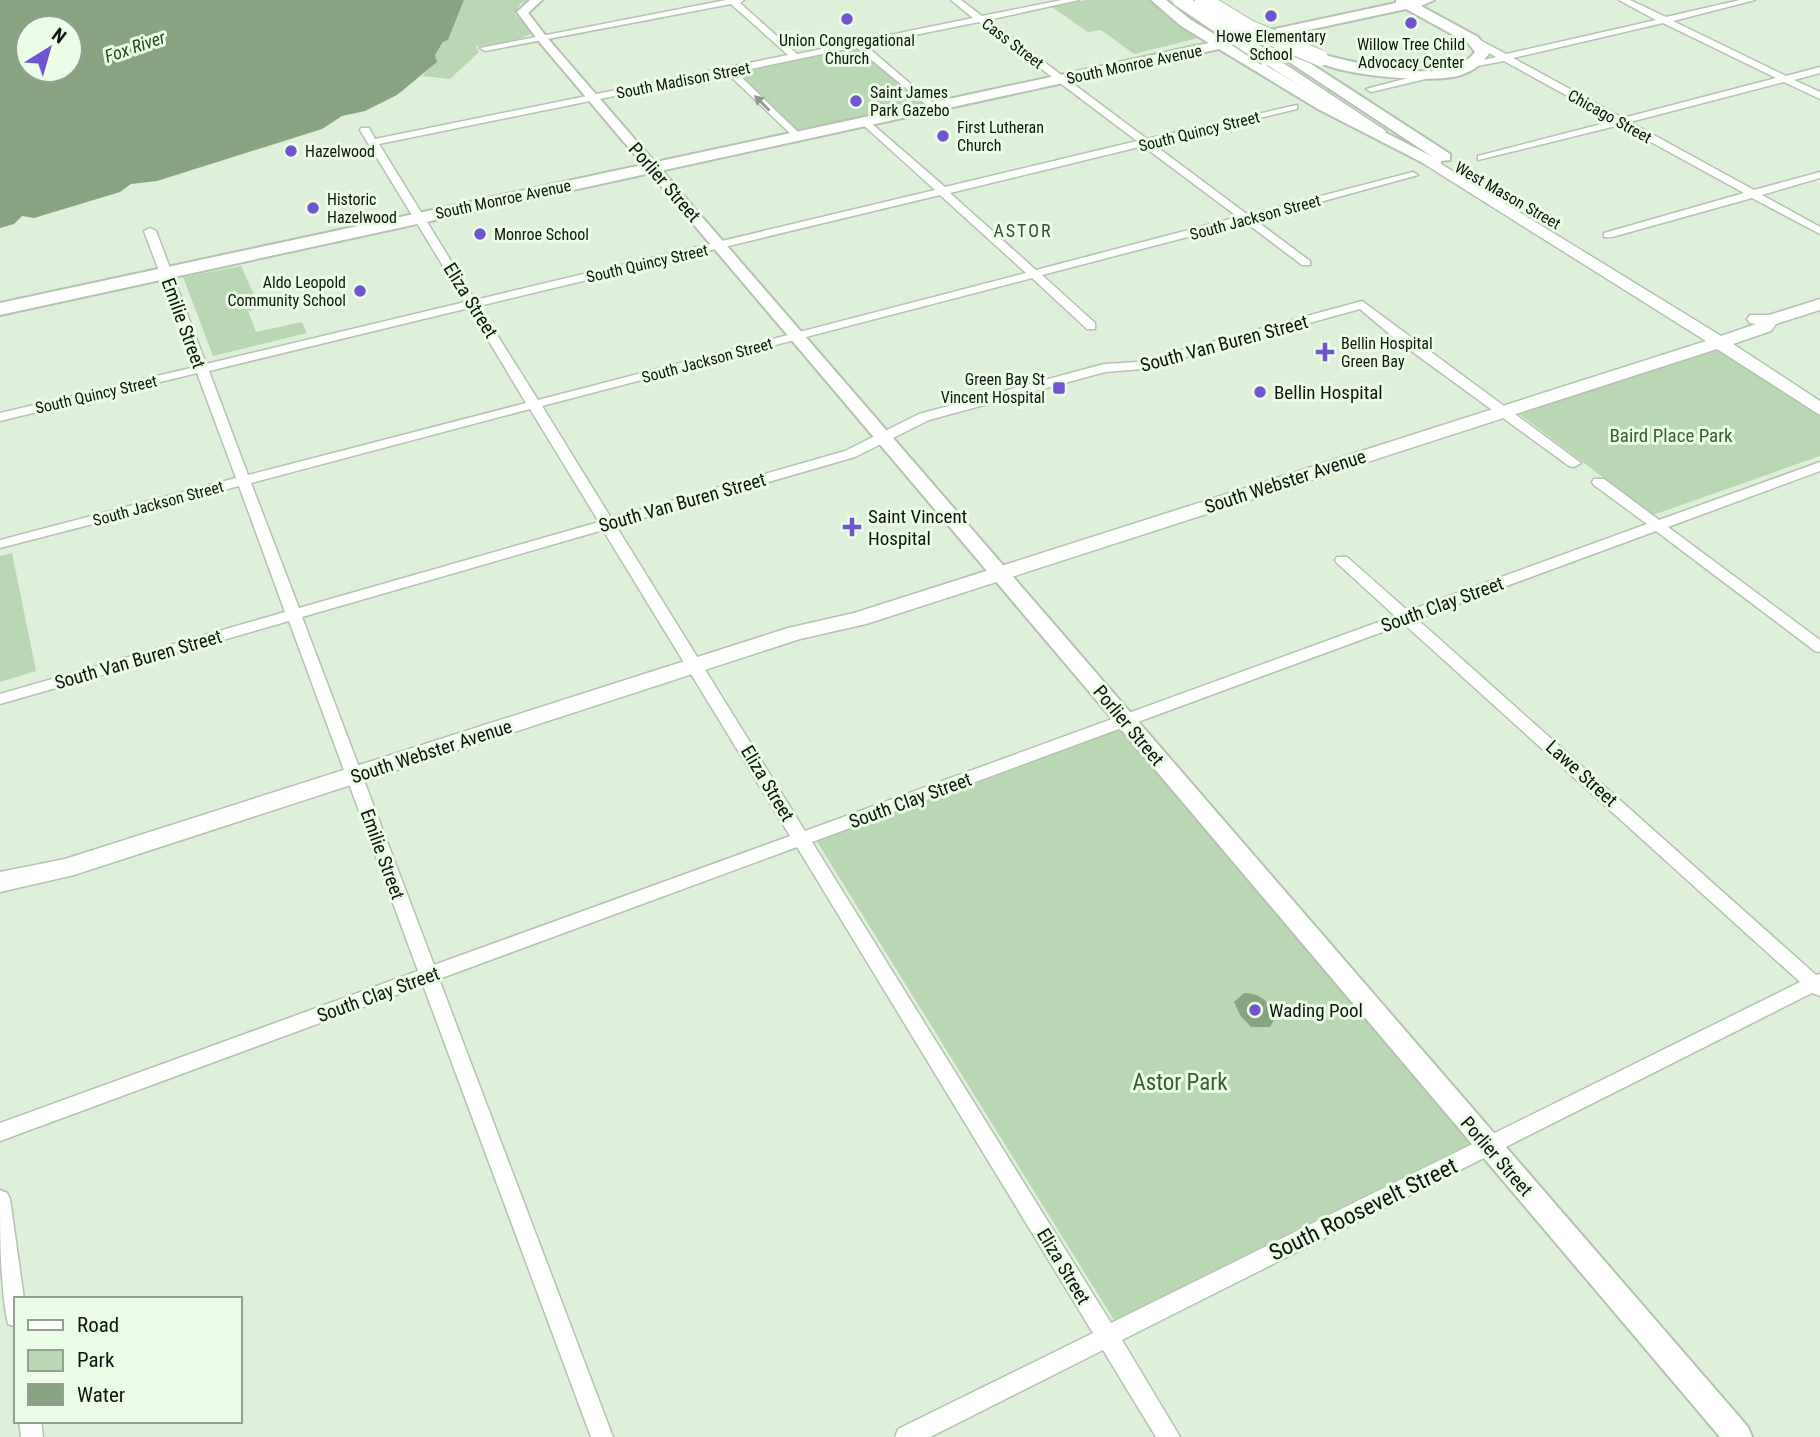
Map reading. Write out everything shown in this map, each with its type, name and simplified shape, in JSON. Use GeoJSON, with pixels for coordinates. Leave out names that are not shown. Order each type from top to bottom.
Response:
{"type":"FeatureCollection","features":[{"type":"Feature","properties":{"kind":"main road","name":"West Mason Street"},"geometry":{"type":"LineString","coordinates":[[1180,0],[1441,162],[1556,222],[1721,335],[1820,395]]}},
{"type":"Feature","properties":{"kind":"main road","name":"West Mason Street"},"geometry":{"type":"LineString","coordinates":[[1192,0],[1271,57]]}},
{"type":"Feature","properties":{"kind":"main road"},"geometry":{"type":"LineString","coordinates":[[1203,0],[1318,65]]}},
{"type":"Feature","properties":{"kind":"main road","name":"South Monroe Avenue"},"geometry":{"type":"LineString","coordinates":[[0,309],[1401,1],[1427,0]]}},
{"type":"Feature","properties":{"kind":"main road","name":"South Monroe Avenue"},"geometry":{"type":"LineString","coordinates":[[1255,34],[1290,30],[1401,1]]}},
{"type":"Feature","properties":{"kind":"main road","name":"Chicago Street"},"geometry":{"type":"LineString","coordinates":[[1401,1],[1473,40]]}},
{"type":"Feature","properties":{"kind":"main road"},"geometry":{"type":"LineString","coordinates":[[1160,2],[1323,106],[1441,162]]}},
{"type":"Feature","properties":{"kind":"main road"},"geometry":{"type":"LineString","coordinates":[[1290,30],[1284,35],[1287,47],[1318,65],[1416,136],[1441,162]]}},
{"type":"Feature","properties":{"kind":"main road"},"geometry":{"type":"LineString","coordinates":[[1255,34],[1318,65],[1379,74],[1441,72],[1469,66],[1482,54],[1473,40]]}},
{"type":"Feature","properties":{"kind":"main road","name":"South Webster Avenue"},"geometry":{"type":"LineString","coordinates":[[0,882],[65,868],[796,633],[833,614],[995,567],[1721,335],[1765,327],[1770,320],[1820,304]]}},
{"type":"Feature","properties":{"kind":"main road"},"geometry":{"type":"LineString","coordinates":[[1721,335],[1820,409]]}},
{"type":"Feature","properties":{"kind":"main road","name":"South Webster Avenue"},"geometry":{"type":"LineString","coordinates":[[0,897],[65,868]]}},
{"type":"Feature","properties":{"kind":"street","name":"Porlier Street"},"geometry":{"type":"LineString","coordinates":[[537,0],[522,12],[542,37],[1738,1437]]}},
{"type":"Feature","properties":{"kind":"street"},"geometry":{"type":"LineString","coordinates":[[485,48],[735,0],[795,57]]}},
{"type":"Feature","properties":{"kind":"street","name":"Cass Street"},"geometry":{"type":"LineString","coordinates":[[955,0],[1306,263]]}},
{"type":"Feature","properties":{"kind":"street","name":"South Madison Street"},"geometry":{"type":"LineString","coordinates":[[369,136],[593,98],[1075,0]]}},
{"type":"Feature","properties":{"kind":"street"},"geometry":{"type":"LineString","coordinates":[[1623,0],[1820,96]]}},
{"type":"Feature","properties":{"kind":"street"},"geometry":{"type":"LineString","coordinates":[[1469,66],[1751,0]]}},
{"type":"Feature","properties":{"kind":"street","name":"Chicago Street"},"geometry":{"type":"LineString","coordinates":[[1473,40],[1820,231]]}},
{"type":"Feature","properties":{"kind":"street"},"geometry":{"type":"LineString","coordinates":[[858,44],[931,106]]}},
{"type":"Feature","properties":{"kind":"street"},"geometry":{"type":"LineString","coordinates":[[729,70],[795,135]]}},
{"type":"Feature","properties":{"kind":"street"},"geometry":{"type":"LineString","coordinates":[[1482,158],[1820,70]]}},
{"type":"Feature","properties":{"kind":"street"},"geometry":{"type":"LineString","coordinates":[[1371,89],[1441,72]]}},
{"type":"Feature","properties":{"kind":"street","name":"South Quincy Street"},"geometry":{"type":"LineString","coordinates":[[0,417],[1294,107]]}},
{"type":"Feature","properties":{"kind":"street"},"geometry":{"type":"LineString","coordinates":[[864,120],[1091,326]]}},
{"type":"Feature","properties":{"kind":"street","name":"Eliza Street"},"geometry":{"type":"LineString","coordinates":[[369,136],[1169,1437]]}},
{"type":"Feature","properties":{"kind":"street"},"geometry":{"type":"LineString","coordinates":[[1608,235],[1820,174]]}},
{"type":"Feature","properties":{"kind":"street","name":"South Jackson Street"},"geometry":{"type":"LineString","coordinates":[[0,544],[1413,176]]}},
{"type":"Feature","properties":{"kind":"street","name":"Emilie Street"},"geometry":{"type":"LineString","coordinates":[[150,231],[602,1437]]}},
{"type":"Feature","properties":{"kind":"street","name":"South Van Buren Street"},"geometry":{"type":"LineString","coordinates":[[0,699],[850,454],[924,417],[1104,368],[1138,366],[1365,307],[1370,315],[1397,335],[1471,389],[1498,405]]}},
{"type":"Feature","properties":{"kind":"street"},"geometry":{"type":"LineString","coordinates":[[1498,405],[1574,463]]}},
{"type":"Feature","properties":{"kind":"street","name":"South Clay Street"},"geometry":{"type":"LineString","coordinates":[[0,1132],[1820,467]]}},
{"type":"Feature","properties":{"kind":"street"},"geometry":{"type":"LineString","coordinates":[[1599,482],[1820,647]]}},
{"type":"Feature","properties":{"kind":"street","name":"Lawe Street"},"geometry":{"type":"LineString","coordinates":[[1342,560],[1818,984]]}},
{"type":"Feature","properties":{"kind":"street","name":"South Roosevelt Street"},"geometry":{"type":"LineString","coordinates":[[906,1437],[1818,984]]}},
{"type":"Feature","properties":{"kind":"street"},"geometry":{"type":"LineString","coordinates":[[0,1199],[14,1302]]}},
{"type":"Feature","properties":{"kind":"green space"},"geometry":{"type":"Polygon","coordinates":[[[464,0],[529,0],[520,4],[515,14],[533,33],[519,39],[476,47],[479,52],[450,79],[422,76],[436,62],[435,55],[443,42],[448,40],[464,0]]]}},
{"type":"Feature","properties":{"kind":"green space"},"geometry":{"type":"Polygon","coordinates":[[[1086,0],[1154,0],[1198,38],[1134,54],[1101,30],[1088,32],[1052,7],[1086,0]]]}},
{"type":"Feature","properties":{"kind":"green space"},"geometry":{"type":"Polygon","coordinates":[[[858,44],[931,106],[795,135],[729,70],[858,44]]]}},
{"type":"Feature","properties":{"kind":"green space"},"geometry":{"type":"Polygon","coordinates":[[[241,266],[260,308],[248,311],[256,332],[302,322],[307,333],[213,356],[183,277],[241,266]]]}},
{"type":"Feature","properties":{"kind":"green space","name":"Baird Place Park"},"geometry":{"type":"Polygon","coordinates":[[[1716,348],[1820,415],[1820,456],[1653,515],[1515,411],[1716,348]]]}},
{"type":"Feature","properties":{"kind":"green space"},"geometry":{"type":"Polygon","coordinates":[[[12,553],[36,671],[0,682],[0,556],[12,553]]]}},
{"type":"Feature","properties":{"kind":"green space","name":"Astor Park"},"geometry":{"type":"Polygon","coordinates":[[[1119,729],[1470,1144],[1114,1320],[816,840],[1119,729]]]}},
{"type":"Feature","properties":{"kind":"water","name":"Fox River"},"geometry":{"type":"Polygon","coordinates":[[[0,0],[464,0],[448,40],[443,42],[435,55],[437,62],[397,95],[365,111],[342,116],[322,129],[157,181],[131,184],[120,192],[34,218],[22,216],[14,224],[0,228],[0,0]]]}},
{"type":"Feature","properties":{"kind":"water","name":"Wading Pool"},"geometry":{"type":"Polygon","coordinates":[[[1244,993],[1260,997],[1268,1003],[1275,1018],[1270,1027],[1251,1027],[1240,1015],[1234,1002],[1244,993]]]}},
{"type":"Feature","properties":{"kind":"place","name":"Howe Elementary School"},"geometry":{"type":"Point","coordinates":[1271,16]}},
{"type":"Feature","properties":{"kind":"place","name":"Union Congregational Church"},"geometry":{"type":"Point","coordinates":[847,19]}},
{"type":"Feature","properties":{"kind":"place","name":"Willow Tree Child Advocacy Center"},"geometry":{"type":"Point","coordinates":[1411,23]}},
{"type":"Feature","properties":{"kind":"place","name":"Saint James Park Gazebo"},"geometry":{"type":"Point","coordinates":[856,101]}},
{"type":"Feature","properties":{"kind":"place","name":"First Lutheran Church"},"geometry":{"type":"Point","coordinates":[943,136]}},
{"type":"Feature","properties":{"kind":"place","name":"Hazelwood"},"geometry":{"type":"Point","coordinates":[291,151]}},
{"type":"Feature","properties":{"kind":"place","name":"Historic Hazelwood"},"geometry":{"type":"Point","coordinates":[313,208]}},
{"type":"Feature","properties":{"kind":"place","name":"Monroe School"},"geometry":{"type":"Point","coordinates":[480,234]}},
{"type":"Feature","properties":{"kind":"place","name":"Aldo Leopold Community School"},"geometry":{"type":"Point","coordinates":[360,291]}},
{"type":"Feature","properties":{"kind":"place","name":"Bellin Hospital Green Bay"},"geometry":{"type":"Point","coordinates":[1325,352]}},
{"type":"Feature","properties":{"kind":"place","name":"Green Bay St Vincent Hospital"},"geometry":{"type":"Point","coordinates":[1059,388]}},
{"type":"Feature","properties":{"kind":"place","name":"Bellin Hospital"},"geometry":{"type":"Point","coordinates":[1260,392]}},
{"type":"Feature","properties":{"kind":"place","name":"Saint Vincent Hospital"},"geometry":{"type":"Point","coordinates":[852,527]}},
{"type":"Feature","properties":{"kind":"place","name":"Wading Pool"},"geometry":{"type":"Point","coordinates":[1255,1010]}},
{"type":"Feature","properties":{"kind":"district","name":"ASTOR"},"geometry":{"type":"Point","coordinates":[1023,231]}}]}
